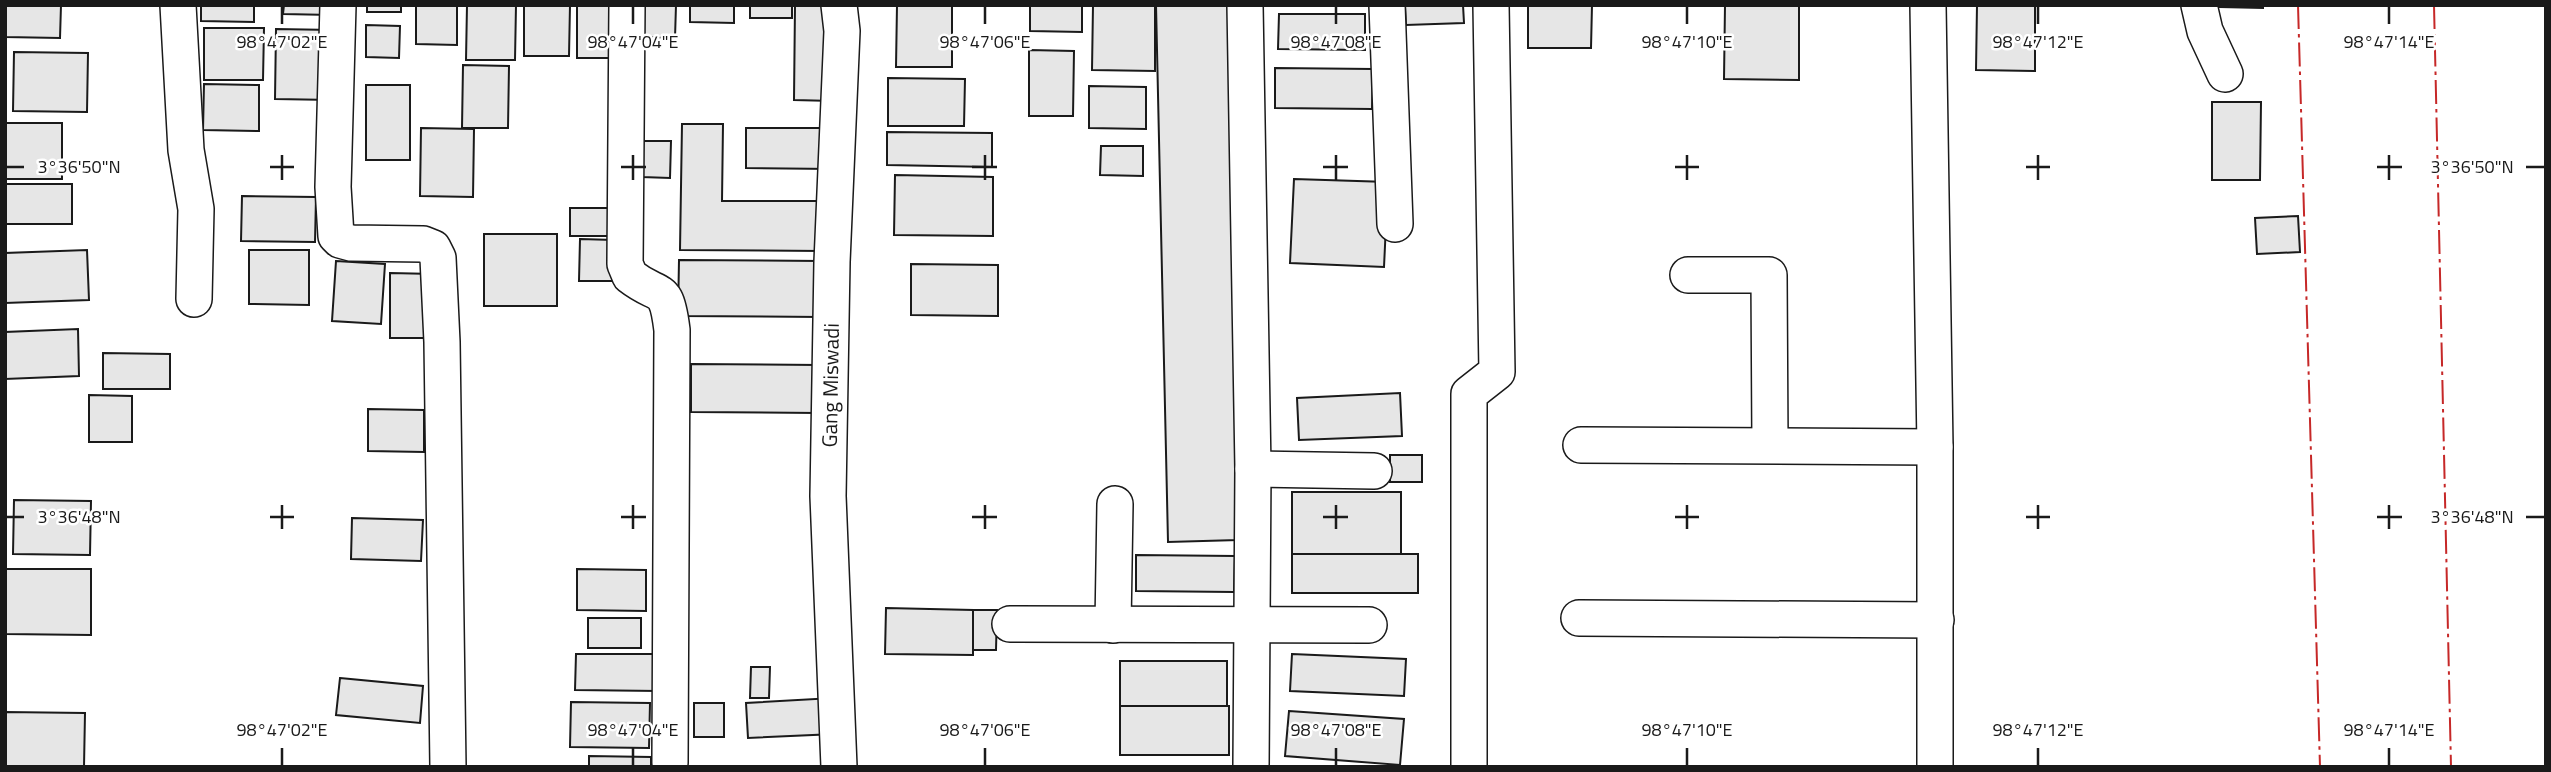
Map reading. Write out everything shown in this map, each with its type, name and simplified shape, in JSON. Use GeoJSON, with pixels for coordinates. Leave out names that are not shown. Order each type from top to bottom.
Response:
{"type":"FeatureCollection","features":[{"type":"Feature","properties":{"kind":"street"},"geometry":{"type":"LineString","coordinates":[[178,5],[186,150],[195,209],[194,299]]}},
{"type":"Feature","properties":{"kind":"street"},"geometry":{"type":"LineString","coordinates":[[338,5],[333,187],[336,236],[351,243],[423,244],[433,248],[438,258],[448,767]]}},
{"type":"Feature","properties":{"kind":"street"},"geometry":{"type":"LineString","coordinates":[[627,5],[625,264],[630,276],[661,293],[667,300],[672,330],[670,763]]}},
{"type":"Feature","properties":{"kind":"street","name":"Gang Miswadi"},"geometry":{"type":"LineString","coordinates":[[839,5],[842,31],[832,262],[828,496],[839,767]]}},
{"type":"Feature","properties":{"kind":"street"},"geometry":{"type":"LineString","coordinates":[[1245,5],[1253,469],[1251,767]]}},
{"type":"Feature","properties":{"kind":"street"},"geometry":{"type":"LineString","coordinates":[[1387,5],[1395,224]]}},
{"type":"Feature","properties":{"kind":"street"},"geometry":{"type":"LineString","coordinates":[[1469,767],[1469,394],[1497,372],[1491,5]]}},
{"type":"Feature","properties":{"kind":"street"},"geometry":{"type":"LineString","coordinates":[[1928,5],[1935,447],[1935,767]]}},
{"type":"Feature","properties":{"kind":"street"},"geometry":{"type":"LineString","coordinates":[[2199,5],[2205,31],[2225,74]]}},
{"type":"Feature","properties":{"kind":"street"},"geometry":{"type":"LineString","coordinates":[[1688,275],[1769,275],[1770,445]]}},
{"type":"Feature","properties":{"kind":"street"},"geometry":{"type":"LineString","coordinates":[[1581,445],[1935,447]]}},
{"type":"Feature","properties":{"kind":"street"},"geometry":{"type":"LineString","coordinates":[[1253,469],[1374,471]]}},
{"type":"Feature","properties":{"kind":"street"},"geometry":{"type":"LineString","coordinates":[[1113,625],[1115,504]]}},
{"type":"Feature","properties":{"kind":"street"},"geometry":{"type":"LineString","coordinates":[[1579,618],[1936,620]]}},
{"type":"Feature","properties":{"kind":"street"},"geometry":{"type":"LineString","coordinates":[[1010,624],[1370,625]]}},
{"type":"Feature","properties":{"kind":"building"},"geometry":{"type":"Polygon","coordinates":[[[5,5],[61,5],[60,38],[5,37],[5,5]]]}},
{"type":"Feature","properties":{"kind":"building"},"geometry":{"type":"Polygon","coordinates":[[[201,5],[254,5],[254,22],[201,21],[201,5]]]}},
{"type":"Feature","properties":{"kind":"building"},"geometry":{"type":"Polygon","coordinates":[[[284,5],[332,5],[332,15],[283,14],[284,5]]]}},
{"type":"Feature","properties":{"kind":"building"},"geometry":{"type":"Polygon","coordinates":[[[367,5],[401,5],[401,12],[367,12],[367,5]]]}},
{"type":"Feature","properties":{"kind":"building"},"geometry":{"type":"Polygon","coordinates":[[[416,5],[457,5],[457,45],[416,44],[416,5]]]}},
{"type":"Feature","properties":{"kind":"building"},"geometry":{"type":"Polygon","coordinates":[[[467,5],[516,5],[515,60],[466,60],[467,5]]]}},
{"type":"Feature","properties":{"kind":"building"},"geometry":{"type":"Polygon","coordinates":[[[524,5],[570,5],[569,56],[524,56],[524,5]]]}},
{"type":"Feature","properties":{"kind":"building"},"geometry":{"type":"Polygon","coordinates":[[[577,5],[622,5],[622,58],[577,58],[577,5]]]}},
{"type":"Feature","properties":{"kind":"building"},"geometry":{"type":"Polygon","coordinates":[[[639,5],[676,5],[675,38],[639,37],[639,5]]]}},
{"type":"Feature","properties":{"kind":"building"},"geometry":{"type":"Polygon","coordinates":[[[690,5],[734,5],[734,23],[690,22],[690,5]]]}},
{"type":"Feature","properties":{"kind":"building"},"geometry":{"type":"Polygon","coordinates":[[[750,5],[792,5],[792,18],[750,18],[750,5]]]}},
{"type":"Feature","properties":{"kind":"building"},"geometry":{"type":"Polygon","coordinates":[[[795,5],[835,5],[833,101],[794,100],[795,5]]]}},
{"type":"Feature","properties":{"kind":"building"},"geometry":{"type":"Polygon","coordinates":[[[897,5],[952,5],[952,67],[896,67],[897,5]]]}},
{"type":"Feature","properties":{"kind":"building"},"geometry":{"type":"Polygon","coordinates":[[[1030,5],[1082,5],[1082,32],[1030,31],[1030,5]]]}},
{"type":"Feature","properties":{"kind":"building"},"geometry":{"type":"Polygon","coordinates":[[[1093,5],[1155,5],[1155,71],[1092,70],[1093,5]]]}},
{"type":"Feature","properties":{"kind":"building"},"geometry":{"type":"Polygon","coordinates":[[[1156,5],[1234,5],[1238,540],[1168,542],[1156,5]]]}},
{"type":"Feature","properties":{"kind":"building"},"geometry":{"type":"Polygon","coordinates":[[[1405,5],[1463,5],[1464,23],[1406,25],[1405,5]]]}},
{"type":"Feature","properties":{"kind":"building"},"geometry":{"type":"Polygon","coordinates":[[[1528,5],[1592,5],[1591,48],[1528,48],[1528,5]]]}},
{"type":"Feature","properties":{"kind":"building"},"geometry":{"type":"Polygon","coordinates":[[[1725,5],[1799,5],[1799,80],[1724,79],[1725,5]]]}},
{"type":"Feature","properties":{"kind":"building"},"geometry":{"type":"Polygon","coordinates":[[[1977,5],[2035,5],[2035,71],[1976,70],[1977,5]]]}},
{"type":"Feature","properties":{"kind":"building"},"geometry":{"type":"Polygon","coordinates":[[[2263,5],[2263,8],[2220,7],[2263,5]]]}},
{"type":"Feature","properties":{"kind":"building"},"geometry":{"type":"Polygon","coordinates":[[[1279,14],[1365,14],[1365,50],[1278,49],[1279,14]]]}},
{"type":"Feature","properties":{"kind":"building"},"geometry":{"type":"Polygon","coordinates":[[[366,25],[400,26],[399,58],[366,57],[366,25]]]}},
{"type":"Feature","properties":{"kind":"building"},"geometry":{"type":"Polygon","coordinates":[[[204,28],[264,28],[263,80],[204,80],[204,28]]]}},
{"type":"Feature","properties":{"kind":"building"},"geometry":{"type":"Polygon","coordinates":[[[276,29],[333,30],[333,100],[275,99],[276,29]]]}},
{"type":"Feature","properties":{"kind":"building"},"geometry":{"type":"Polygon","coordinates":[[[1029,50],[1074,51],[1073,116],[1029,116],[1029,50]]]}},
{"type":"Feature","properties":{"kind":"building"},"geometry":{"type":"Polygon","coordinates":[[[14,52],[88,53],[87,112],[13,111],[14,52]]]}},
{"type":"Feature","properties":{"kind":"building"},"geometry":{"type":"Polygon","coordinates":[[[463,65],[509,66],[508,128],[462,128],[463,65]]]}},
{"type":"Feature","properties":{"kind":"building"},"geometry":{"type":"Polygon","coordinates":[[[1275,68],[1373,69],[1372,109],[1275,108],[1275,68]]]}},
{"type":"Feature","properties":{"kind":"building"},"geometry":{"type":"Polygon","coordinates":[[[888,78],[965,79],[964,126],[888,126],[888,78]]]}},
{"type":"Feature","properties":{"kind":"building"},"geometry":{"type":"Polygon","coordinates":[[[204,84],[259,85],[259,131],[203,130],[204,84]]]}},
{"type":"Feature","properties":{"kind":"building"},"geometry":{"type":"Polygon","coordinates":[[[366,85],[410,85],[410,160],[366,160],[366,85]]]}},
{"type":"Feature","properties":{"kind":"building"},"geometry":{"type":"Polygon","coordinates":[[[1089,86],[1146,87],[1146,129],[1089,128],[1089,86]]]}},
{"type":"Feature","properties":{"kind":"building"},"geometry":{"type":"Polygon","coordinates":[[[2212,102],[2261,102],[2260,180],[2212,180],[2212,102]]]}},
{"type":"Feature","properties":{"kind":"building"},"geometry":{"type":"Polygon","coordinates":[[[5,123],[62,123],[62,179],[5,179],[5,123]]]}},
{"type":"Feature","properties":{"kind":"building"},"geometry":{"type":"Polygon","coordinates":[[[682,124],[723,124],[722,201],[822,201],[822,251],[680,250],[682,124]]]}},
{"type":"Feature","properties":{"kind":"building"},"geometry":{"type":"Polygon","coordinates":[[[421,128],[474,129],[473,197],[420,196],[421,128]]]}},
{"type":"Feature","properties":{"kind":"building"},"geometry":{"type":"Polygon","coordinates":[[[746,128],[833,128],[833,169],[746,168],[746,128]]]}},
{"type":"Feature","properties":{"kind":"building"},"geometry":{"type":"Polygon","coordinates":[[[887,132],[992,133],[992,167],[887,165],[887,132]]]}},
{"type":"Feature","properties":{"kind":"building"},"geometry":{"type":"Polygon","coordinates":[[[642,141],[671,141],[670,178],[642,177],[642,141]]]}},
{"type":"Feature","properties":{"kind":"building"},"geometry":{"type":"Polygon","coordinates":[[[1101,146],[1143,146],[1143,176],[1100,175],[1101,146]]]}},
{"type":"Feature","properties":{"kind":"building"},"geometry":{"type":"Polygon","coordinates":[[[895,175],[993,177],[993,236],[894,235],[895,175]]]}},
{"type":"Feature","properties":{"kind":"building"},"geometry":{"type":"Polygon","coordinates":[[[1294,179],[1388,182],[1384,267],[1290,263],[1294,179]]]}},
{"type":"Feature","properties":{"kind":"building"},"geometry":{"type":"Polygon","coordinates":[[[5,184],[72,184],[72,224],[5,224],[5,184]]]}},
{"type":"Feature","properties":{"kind":"building"},"geometry":{"type":"Polygon","coordinates":[[[242,196],[316,197],[315,242],[241,241],[242,196]]]}},
{"type":"Feature","properties":{"kind":"building"},"geometry":{"type":"Polygon","coordinates":[[[570,208],[613,208],[613,236],[570,236],[570,208]]]}},
{"type":"Feature","properties":{"kind":"building"},"geometry":{"type":"Polygon","coordinates":[[[2298,216],[2300,252],[2257,254],[2255,218],[2298,216]]]}},
{"type":"Feature","properties":{"kind":"building"},"geometry":{"type":"Polygon","coordinates":[[[484,234],[557,234],[557,306],[484,306],[484,234]]]}},
{"type":"Feature","properties":{"kind":"building"},"geometry":{"type":"Polygon","coordinates":[[[580,239],[614,240],[614,281],[579,281],[580,239]]]}},
{"type":"Feature","properties":{"kind":"building"},"geometry":{"type":"Polygon","coordinates":[[[87,250],[89,300],[5,303],[5,253],[87,250]]]}},
{"type":"Feature","properties":{"kind":"building"},"geometry":{"type":"Polygon","coordinates":[[[249,250],[309,250],[309,305],[249,304],[249,250]]]}},
{"type":"Feature","properties":{"kind":"building"},"geometry":{"type":"Polygon","coordinates":[[[679,260],[821,261],[821,317],[678,316],[679,260]]]}},
{"type":"Feature","properties":{"kind":"building"},"geometry":{"type":"Polygon","coordinates":[[[336,261],[385,264],[381,324],[332,321],[336,261]]]}},
{"type":"Feature","properties":{"kind":"building"},"geometry":{"type":"Polygon","coordinates":[[[911,264],[998,265],[998,316],[911,315],[911,264]]]}},
{"type":"Feature","properties":{"kind":"building"},"geometry":{"type":"Polygon","coordinates":[[[390,273],[434,274],[433,338],[390,338],[390,273]]]}},
{"type":"Feature","properties":{"kind":"building"},"geometry":{"type":"Polygon","coordinates":[[[78,329],[79,376],[5,379],[5,332],[78,329]]]}},
{"type":"Feature","properties":{"kind":"building"},"geometry":{"type":"Polygon","coordinates":[[[103,353],[170,354],[170,389],[103,389],[103,353]]]}},
{"type":"Feature","properties":{"kind":"building"},"geometry":{"type":"Polygon","coordinates":[[[691,364],[819,365],[818,413],[691,412],[691,364]]]}},
{"type":"Feature","properties":{"kind":"building"},"geometry":{"type":"Polygon","coordinates":[[[1400,393],[1402,436],[1299,440],[1297,398],[1400,393]]]}},
{"type":"Feature","properties":{"kind":"building"},"geometry":{"type":"Polygon","coordinates":[[[89,395],[132,396],[132,442],[89,442],[89,395]]]}},
{"type":"Feature","properties":{"kind":"building"},"geometry":{"type":"Polygon","coordinates":[[[368,409],[424,410],[424,452],[368,451],[368,409]]]}},
{"type":"Feature","properties":{"kind":"building"},"geometry":{"type":"Polygon","coordinates":[[[1390,455],[1422,455],[1422,482],[1390,482],[1390,455]]]}},
{"type":"Feature","properties":{"kind":"building"},"geometry":{"type":"Polygon","coordinates":[[[1292,492],[1401,492],[1401,554],[1292,554],[1292,492]]]}},
{"type":"Feature","properties":{"kind":"building"},"geometry":{"type":"Polygon","coordinates":[[[14,500],[91,501],[90,555],[13,554],[14,500]]]}},
{"type":"Feature","properties":{"kind":"building"},"geometry":{"type":"Polygon","coordinates":[[[352,518],[423,520],[421,561],[351,559],[352,518]]]}},
{"type":"Feature","properties":{"kind":"building"},"geometry":{"type":"Polygon","coordinates":[[[1292,554],[1418,554],[1418,593],[1292,593],[1292,554]]]}},
{"type":"Feature","properties":{"kind":"building"},"geometry":{"type":"Polygon","coordinates":[[[1136,555],[1235,556],[1234,592],[1136,591],[1136,555]]]}},
{"type":"Feature","properties":{"kind":"building"},"geometry":{"type":"Polygon","coordinates":[[[5,569],[91,569],[91,635],[5,634],[5,569]]]}},
{"type":"Feature","properties":{"kind":"building"},"geometry":{"type":"Polygon","coordinates":[[[577,569],[646,570],[646,611],[577,610],[577,569]]]}},
{"type":"Feature","properties":{"kind":"building"},"geometry":{"type":"Polygon","coordinates":[[[886,608],[973,610],[973,655],[885,654],[886,608]]]}},
{"type":"Feature","properties":{"kind":"building"},"geometry":{"type":"Polygon","coordinates":[[[973,610],[997,610],[996,650],[973,650],[973,610]]]}},
{"type":"Feature","properties":{"kind":"building"},"geometry":{"type":"Polygon","coordinates":[[[588,618],[641,618],[641,648],[588,648],[588,618]]]}},
{"type":"Feature","properties":{"kind":"building"},"geometry":{"type":"Polygon","coordinates":[[[576,654],[658,654],[658,691],[575,690],[576,654]]]}},
{"type":"Feature","properties":{"kind":"building"},"geometry":{"type":"Polygon","coordinates":[[[1292,654],[1406,659],[1404,696],[1290,691],[1292,654]]]}},
{"type":"Feature","properties":{"kind":"building"},"geometry":{"type":"Polygon","coordinates":[[[1120,661],[1227,661],[1227,706],[1120,706],[1120,661]]]}},
{"type":"Feature","properties":{"kind":"building"},"geometry":{"type":"Polygon","coordinates":[[[751,667],[770,667],[769,698],[750,698],[751,667]]]}},
{"type":"Feature","properties":{"kind":"building"},"geometry":{"type":"Polygon","coordinates":[[[340,678],[423,686],[420,723],[336,715],[340,678]]]}},
{"type":"Feature","properties":{"kind":"building"},"geometry":{"type":"Polygon","coordinates":[[[833,698],[835,734],[748,738],[746,703],[833,698]]]}},
{"type":"Feature","properties":{"kind":"building"},"geometry":{"type":"Polygon","coordinates":[[[571,702],[650,703],[649,748],[570,747],[571,702]]]}},
{"type":"Feature","properties":{"kind":"building"},"geometry":{"type":"Polygon","coordinates":[[[694,703],[724,703],[724,737],[694,737],[694,703]]]}},
{"type":"Feature","properties":{"kind":"building"},"geometry":{"type":"Polygon","coordinates":[[[1120,706],[1229,706],[1229,755],[1120,755],[1120,706]]]}},
{"type":"Feature","properties":{"kind":"building"},"geometry":{"type":"Polygon","coordinates":[[[1289,711],[1404,719],[1400,765],[1285,756],[1289,711]]]}},
{"type":"Feature","properties":{"kind":"building"},"geometry":{"type":"Polygon","coordinates":[[[5,712],[85,713],[84,767],[5,766],[5,712]]]}},
{"type":"Feature","properties":{"kind":"building"},"geometry":{"type":"Polygon","coordinates":[[[589,756],[651,757],[651,767],[589,767],[589,756]]]}},
{"type":"Feature","properties":{"kind":"power"},"geometry":{"type":"LineString","coordinates":[[2298,5],[2320,767]]}},
{"type":"Feature","properties":{"kind":"power"},"geometry":{"type":"LineString","coordinates":[[2434,5],[2451,767]]}}]}
